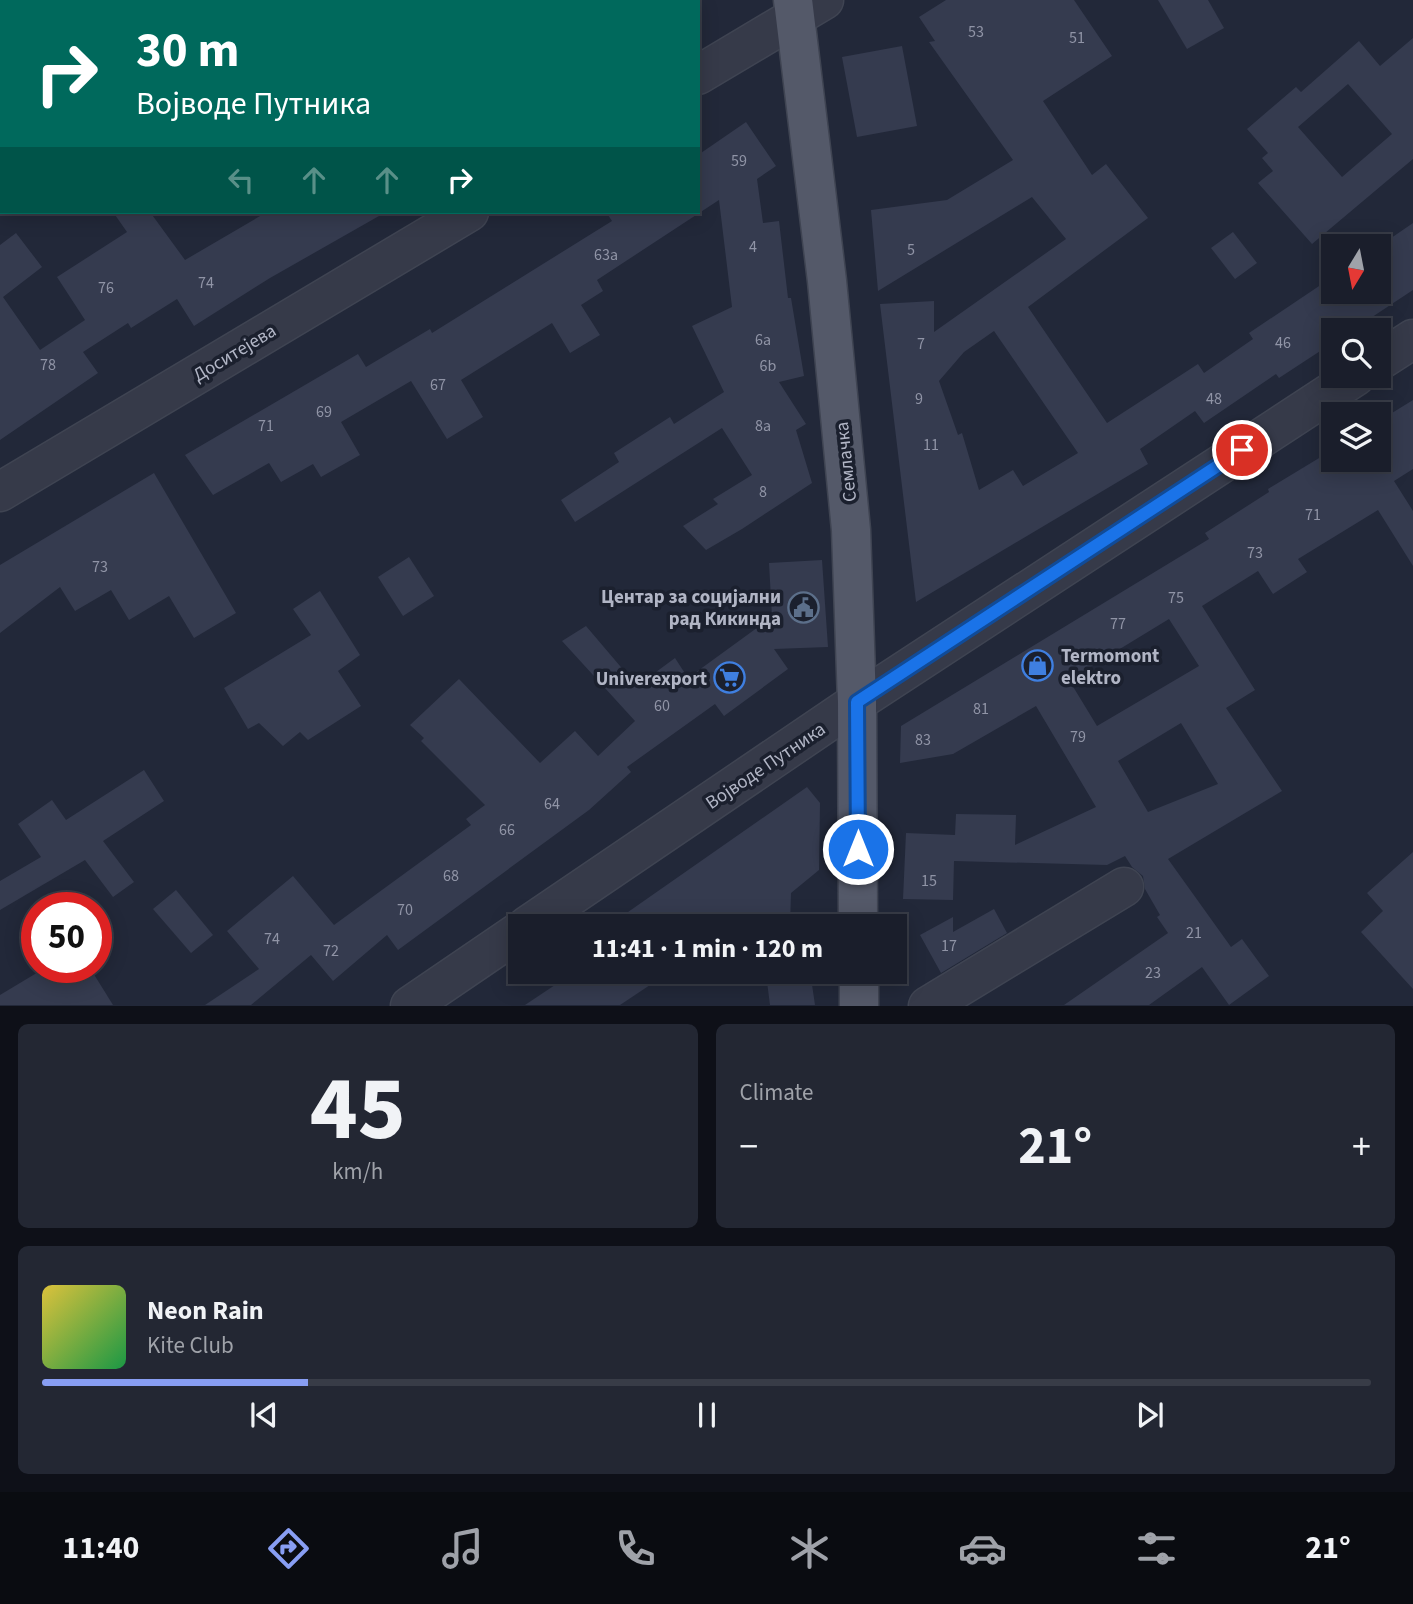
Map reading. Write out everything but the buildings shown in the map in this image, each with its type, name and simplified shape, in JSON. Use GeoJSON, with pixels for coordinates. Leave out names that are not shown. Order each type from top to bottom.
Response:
{"type":"FeatureCollection","features":[{"type":"Feature","properties":{"kind":"main road","name":"Семлачка"},"geometry":{"type":"LineString","coordinates":[[804,6],[824,254],[850,516],[857,702],[858,914]]}},
{"type":"Feature","properties":{"kind":"main road"},"geometry":{"type":"LineString","coordinates":[[859,984],[859,1006]]}},
{"type":"Feature","properties":{"kind":"street"},"geometry":{"type":"LineString","coordinates":[[700,74],[804,6]]}},
{"type":"Feature","properties":{"kind":"street","name":"Доситејева"},"geometry":{"type":"LineString","coordinates":[[0,492],[466,214]]}},
{"type":"Feature","properties":{"kind":"street"},"geometry":{"type":"LineString","coordinates":[[1391,353],[1413,339]]}},
{"type":"Feature","properties":{"kind":"street","name":"Војводе Путника"},"geometry":{"type":"LineString","coordinates":[[545,914],[857,702],[1338,388]]}},
{"type":"Feature","properties":{"kind":"street"},"geometry":{"type":"LineString","coordinates":[[928,1006],[1124,887]]}},
{"type":"Feature","properties":{"kind":"street"},"geometry":{"type":"LineString","coordinates":[[410,1006],[508,939]]}},
{"type":"Feature","properties":{"kind":"place","name":"Центар за социјални рад Кикинда"},"geometry":{"type":"Point","coordinates":[804,607]}},
{"type":"Feature","properties":{"kind":"place","name":"Termomont elektro"},"geometry":{"type":"Point","coordinates":[1038,666]}},
{"type":"Feature","properties":{"kind":"place","name":"Univerexport"},"geometry":{"type":"Point","coordinates":[730,678]}},
{"type":"Feature","properties":{"kind":"route"},"geometry":{"type":"LineString","coordinates":[[858,849],[857,702],[1242,450]]}}]}
